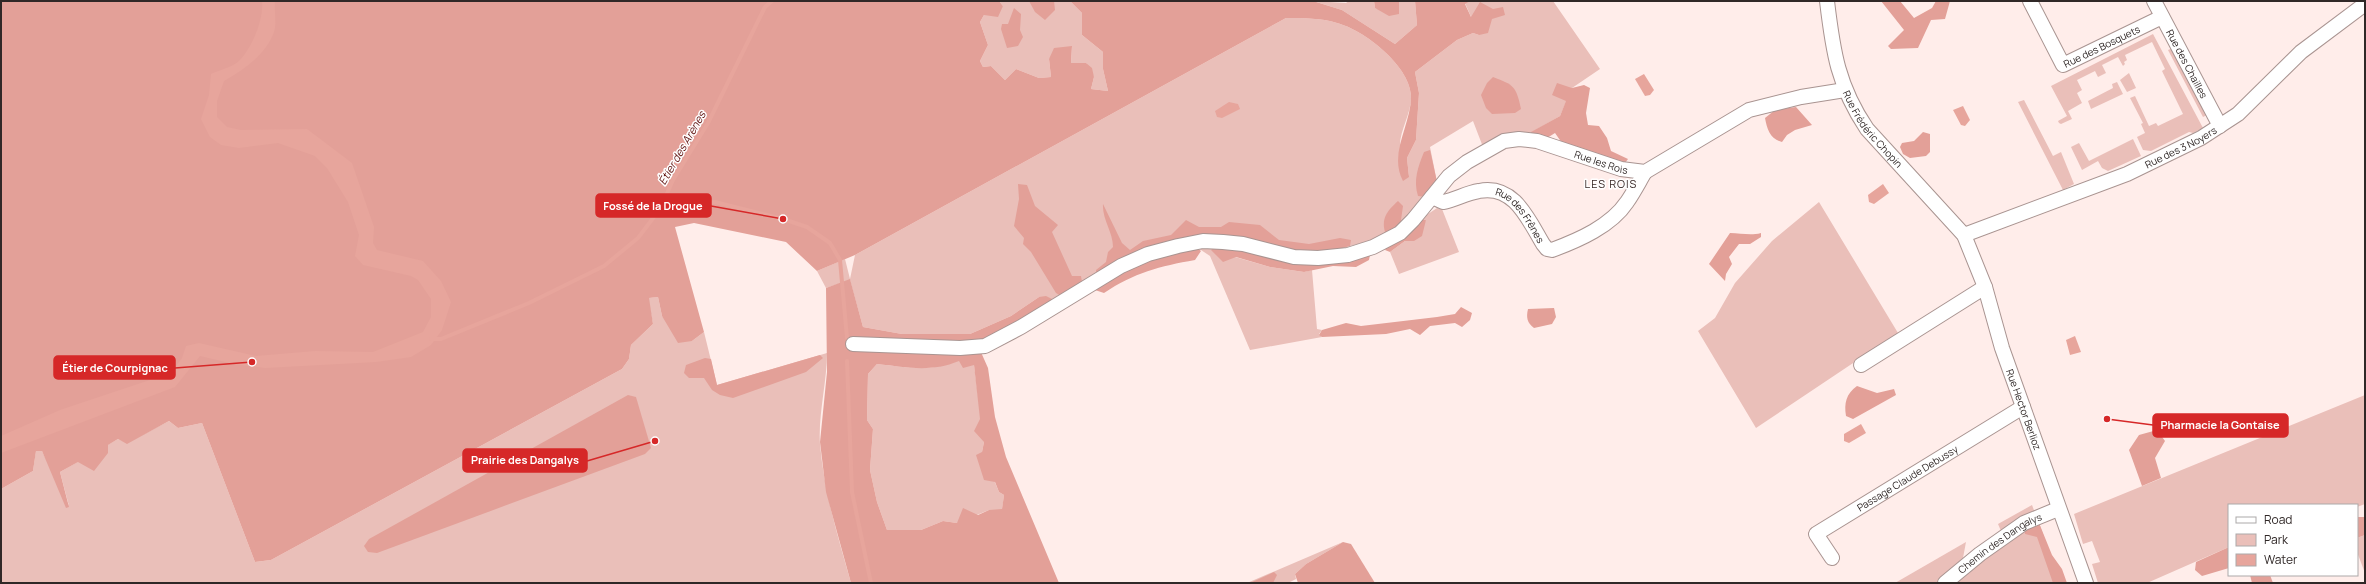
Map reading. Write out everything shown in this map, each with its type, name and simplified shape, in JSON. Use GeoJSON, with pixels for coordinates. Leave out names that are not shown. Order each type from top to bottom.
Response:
{"type":"FeatureCollection","features":[{"type":"Feature","properties":{"kind":"street","name":"Rue Frédéric Chopin"},"geometry":{"type":"LineString","coordinates":[[1827,1],[1837,70],[1845,90],[1867,129],[1964,235]]}},
{"type":"Feature","properties":{"kind":"street","name":"Rue des Bosquets"},"geometry":{"type":"LineString","coordinates":[[2030,1],[2064,65],[2162,17]]}},
{"type":"Feature","properties":{"kind":"street","name":"Rue des Chailles"},"geometry":{"type":"LineString","coordinates":[[2154,1],[2220,126]]}},
{"type":"Feature","properties":{"kind":"street","name":"Rue des 3 Noyers"},"geometry":{"type":"LineString","coordinates":[[1964,235],[2127,174],[2201,138],[2238,114],[2301,52],[2365,4]]}},
{"type":"Feature","properties":{"kind":"street"},"geometry":{"type":"LineString","coordinates":[[1645,172],[1749,110],[1801,97],[1845,90]]}},
{"type":"Feature","properties":{"kind":"street","name":"Rue les Rois"},"geometry":{"type":"LineString","coordinates":[[853,344],[960,348],[985,346],[1021,327],[1121,266],[1148,254],[1204,241],[1243,244],[1294,257],[1318,258],[1348,254],[1373,247],[1400,233],[1449,176],[1467,162],[1504,141],[1519,139],[1557,146],[1621,169],[1645,172]]}},
{"type":"Feature","properties":{"kind":"street","name":"Rue des Frênes"},"geometry":{"type":"LineString","coordinates":[[1432,196],[1443,202],[1479,191],[1500,192],[1516,202],[1543,244],[1547,249],[1552,250],[1592,231],[1607,222],[1627,202],[1645,172]]}},
{"type":"Feature","properties":{"kind":"street","name":"Rue Hector Berlioz"},"geometry":{"type":"LineString","coordinates":[[1964,235],[1985,288],[2002,348],[2058,509],[2086,583]]}},
{"type":"Feature","properties":{"kind":"street"},"geometry":{"type":"LineString","coordinates":[[1861,365],[1985,288]]}},
{"type":"Feature","properties":{"kind":"street","name":"Passage Claude Debussy"},"geometry":{"type":"LineString","coordinates":[[1832,558],[1816,534],[2023,407]]}},
{"type":"Feature","properties":{"kind":"street","name":"Chemin des Dangalys"},"geometry":{"type":"LineString","coordinates":[[1945,583],[1980,554],[2024,523],[2058,509]]}},
{"type":"Feature","properties":{"kind":"green space"},"geometry":{"type":"Polygon","coordinates":[[[999,1],[1070,1],[1082,13],[1082,35],[1103,52],[1103,69],[1108,91],[1091,89],[1094,77],[1086,63],[1071,63],[1072,47],[1049,59],[1051,77],[1039,78],[1016,69],[1005,80],[991,66],[983,67],[980,61],[988,45],[980,22],[984,15],[1003,6],[999,1]]]}},
{"type":"Feature","properties":{"kind":"green space"},"geometry":{"type":"Polygon","coordinates":[[[1313,1],[1346,3],[1349,1],[1374,1],[1375,8],[1399,14],[1399,1],[1415,1],[1417,25],[1395,44],[1342,10],[1313,1]]]}},
{"type":"Feature","properties":{"kind":"green space"},"geometry":{"type":"Polygon","coordinates":[[[1470,1],[1553,1],[1600,69],[1572,88],[1560,116],[1525,136],[1483,147],[1473,121],[1430,147],[1437,182],[1406,222],[1373,240],[1327,252],[1295,252],[1248,238],[1210,235],[1054,300],[1039,297],[1011,316],[970,334],[902,334],[863,327],[850,280],[826,288],[817,271],[845,259],[850,279],[855,255],[1286,18],[1325,20],[1348,27],[1372,41],[1394,61],[1408,84],[1411,95],[1410,108],[1402,133],[1400,145],[1402,157],[1409,177],[1407,158],[1416,140],[1419,93],[1415,72],[1457,40],[1473,33],[1479,35],[1465,3],[1470,1]]]}},
{"type":"Feature","properties":{"kind":"green space"},"geometry":{"type":"Polygon","coordinates":[[[2153,34],[2203,128],[2193,133],[2189,132],[2151,151],[2143,150],[2137,137],[2145,133],[2141,124],[2143,123],[2130,98],[2135,96],[2149,126],[2156,123],[2158,126],[2183,114],[2162,71],[2165,69],[2152,42],[2125,55],[2127,60],[2124,62],[2125,64],[2123,66],[2118,57],[2102,65],[2106,73],[2098,77],[2095,71],[2077,80],[2082,90],[2077,93],[2082,103],[2068,111],[2072,119],[2061,124],[2059,123],[2058,121],[2067,116],[2051,86],[2153,34]]]}},
{"type":"Feature","properties":{"kind":"green space"},"geometry":{"type":"Polygon","coordinates":[[[2173,48],[2207,115],[2203,117],[2168,50],[2173,48]]]}},
{"type":"Feature","properties":{"kind":"green space"},"geometry":{"type":"Polygon","coordinates":[[[2129,73],[2136,88],[2127,92],[2120,80],[2129,73]]]}},
{"type":"Feature","properties":{"kind":"green space"},"geometry":{"type":"Polygon","coordinates":[[[2117,82],[2123,94],[2091,109],[2088,101],[2113,88],[2112,84],[2117,82]]]}},
{"type":"Feature","properties":{"kind":"green space"},"geometry":{"type":"Polygon","coordinates":[[[2024,100],[2053,156],[2061,152],[2074,184],[2063,190],[2018,102],[2024,100]]]}},
{"type":"Feature","properties":{"kind":"green space"},"geometry":{"type":"Polygon","coordinates":[[[2133,139],[2141,156],[2108,171],[2102,168],[2098,161],[2082,170],[2071,147],[2079,143],[2089,161],[2133,139]]]}},
{"type":"Feature","properties":{"kind":"green space"},"geometry":{"type":"Polygon","coordinates":[[[1819,202],[1898,333],[1756,428],[1698,331],[1715,318],[1735,283],[1772,241],[1819,202]]]}},
{"type":"Feature","properties":{"kind":"green space"},"geometry":{"type":"Polygon","coordinates":[[[1437,208],[1442,209],[1459,252],[1399,274],[1390,252],[1405,241],[1414,240],[1426,220],[1419,220],[1437,208]]]}},
{"type":"Feature","properties":{"kind":"green space"},"geometry":{"type":"Polygon","coordinates":[[[1195,246],[1216,246],[1235,257],[1270,267],[1304,272],[1312,270],[1317,329],[1322,330],[1319,334],[1322,337],[1250,350],[1210,256],[1195,246]]]}},
{"type":"Feature","properties":{"kind":"green space"},"geometry":{"type":"Polygon","coordinates":[[[658,297],[662,316],[692,341],[704,332],[717,385],[827,353],[826,375],[820,422],[820,444],[828,497],[851,583],[1,583],[1,489],[33,471],[36,450],[42,451],[69,506],[60,472],[118,439],[127,443],[169,421],[178,428],[202,423],[255,562],[271,560],[622,369],[629,359],[631,345],[653,324],[648,298],[658,297]]]}},
{"type":"Feature","properties":{"kind":"green space"},"geometry":{"type":"Polygon","coordinates":[[[959,360],[974,365],[984,442],[982,452],[999,492],[1004,495],[1002,510],[989,510],[957,523],[943,521],[921,530],[887,530],[877,502],[870,470],[873,429],[867,420],[868,374],[877,364],[928,368],[938,367],[959,360]]]}},
{"type":"Feature","properties":{"kind":"green space"},"geometry":{"type":"Polygon","coordinates":[[[2365,395],[2365,504],[2358,507],[2358,504],[2228,504],[2228,547],[2147,583],[2098,583],[2092,564],[2100,562],[2092,541],[2083,544],[2074,514],[2365,395]]]}},
{"type":"Feature","properties":{"kind":"green space"},"geometry":{"type":"Polygon","coordinates":[[[2032,505],[2035,513],[2001,531],[1998,524],[2032,505]]]}},
{"type":"Feature","properties":{"kind":"green space"},"geometry":{"type":"Polygon","coordinates":[[[2039,523],[2061,583],[1952,583],[2010,537],[2039,523]]]}},
{"type":"Feature","properties":{"kind":"green space"},"geometry":{"type":"Polygon","coordinates":[[[2365,535],[2365,573],[2358,555],[2358,538],[2365,535]]]}},
{"type":"Feature","properties":{"kind":"green space"},"geometry":{"type":"Polygon","coordinates":[[[1343,542],[1306,564],[1295,574],[1296,579],[1288,583],[1247,583],[1343,542]]]}},
{"type":"Feature","properties":{"kind":"green space"},"geometry":{"type":"Polygon","coordinates":[[[1966,542],[1963,558],[1936,583],[1895,583],[1966,542]]]}},
{"type":"Feature","properties":{"kind":"shaded area"},"geometry":{"type":"Polygon","coordinates":[[[1,1],[999,1],[1003,6],[998,17],[984,15],[980,22],[988,45],[980,61],[983,67],[991,66],[1005,80],[1016,69],[1039,78],[1051,77],[1049,59],[1054,48],[1072,46],[1071,63],[1086,63],[1092,68],[1094,77],[1091,89],[1108,91],[1103,69],[1103,52],[1082,35],[1082,13],[1070,1],[1313,1],[1342,10],[1395,44],[1417,25],[1415,1],[1470,1],[1465,4],[1471,17],[1480,2],[1493,9],[1503,7],[1505,15],[1492,19],[1488,33],[1479,35],[1473,33],[1457,40],[1415,72],[1419,93],[1416,140],[1407,158],[1409,177],[1403,181],[1399,170],[1399,149],[1408,117],[1411,95],[1408,84],[1402,72],[1383,50],[1360,33],[1348,27],[1325,20],[1286,18],[855,255],[817,271],[786,242],[694,223],[675,227],[704,332],[692,341],[678,343],[662,316],[658,297],[649,298],[653,324],[631,345],[629,359],[622,369],[271,560],[255,562],[202,423],[178,428],[169,421],[127,444],[118,439],[108,445],[108,453],[94,471],[78,462],[60,472],[69,507],[66,508],[42,451],[36,451],[33,471],[1,489],[1,1]]]}},
{"type":"Feature","properties":{"kind":"shaded area"},"geometry":{"type":"Polygon","coordinates":[[[1029,1],[1054,1],[1055,10],[1045,20],[1035,12],[1029,1]]]}},
{"type":"Feature","properties":{"kind":"shaded area"},"geometry":{"type":"Polygon","coordinates":[[[1374,1],[1399,1],[1399,14],[1389,16],[1375,8],[1374,1]]]}},
{"type":"Feature","properties":{"kind":"shaded area"},"geometry":{"type":"Polygon","coordinates":[[[1881,1],[1900,1],[1914,18],[1932,8],[1936,1],[1950,1],[1945,19],[1931,20],[1918,48],[1891,49],[1888,46],[1904,30],[1881,1]]]}},
{"type":"Feature","properties":{"kind":"shaded area"},"geometry":{"type":"Polygon","coordinates":[[[1014,8],[1021,14],[1020,30],[1023,37],[1018,46],[1007,48],[1001,29],[1002,24],[1008,24],[1014,8]]]}},
{"type":"Feature","properties":{"kind":"shaded area"},"geometry":{"type":"Polygon","coordinates":[[[1493,77],[1506,82],[1513,87],[1521,109],[1515,113],[1492,114],[1486,108],[1481,95],[1487,83],[1493,77]]]}},
{"type":"Feature","properties":{"kind":"shaded area"},"geometry":{"type":"Polygon","coordinates":[[[1557,83],[1572,88],[1584,85],[1590,88],[1586,113],[1588,125],[1599,126],[1607,138],[1611,151],[1628,159],[1625,163],[1562,143],[1555,133],[1547,138],[1531,138],[1531,132],[1560,116],[1566,101],[1552,95],[1557,83]]]}},
{"type":"Feature","properties":{"kind":"shaded area"},"geometry":{"type":"Polygon","coordinates":[[[1796,107],[1812,125],[1795,130],[1787,135],[1782,142],[1778,141],[1768,130],[1765,118],[1775,110],[1796,107]]]}},
{"type":"Feature","properties":{"kind":"shaded area"},"geometry":{"type":"Polygon","coordinates":[[[1923,132],[1930,134],[1930,152],[1926,156],[1910,158],[1903,154],[1900,147],[1902,143],[1914,141],[1923,132]]]}},
{"type":"Feature","properties":{"kind":"shaded area"},"geometry":{"type":"Polygon","coordinates":[[[1430,150],[1437,182],[1426,197],[1418,196],[1416,179],[1418,168],[1424,152],[1430,150]]]}},
{"type":"Feature","properties":{"kind":"shaded area"},"geometry":{"type":"Polygon","coordinates":[[[1018,184],[1027,185],[1035,206],[1058,225],[1052,232],[1072,276],[1081,276],[1082,282],[1061,296],[1056,293],[1031,252],[1023,244],[1024,238],[1014,226],[1019,199],[1018,184]]]}},
{"type":"Feature","properties":{"kind":"shaded area"},"geometry":{"type":"Polygon","coordinates":[[[1398,201],[1403,206],[1400,227],[1386,235],[1384,220],[1388,212],[1398,201]]]}},
{"type":"Feature","properties":{"kind":"shaded area"},"geometry":{"type":"Polygon","coordinates":[[[1103,204],[1122,243],[1130,250],[1143,241],[1171,235],[1186,220],[1199,227],[1221,227],[1229,222],[1260,225],[1279,240],[1309,244],[1340,238],[1351,240],[1350,246],[1327,252],[1295,252],[1248,238],[1210,235],[1096,274],[1096,270],[1106,262],[1108,252],[1113,247],[1113,241],[1104,215],[1103,204]]]}},
{"type":"Feature","properties":{"kind":"shaded area"},"geometry":{"type":"Polygon","coordinates":[[[1419,220],[1426,220],[1422,236],[1414,241],[1405,241],[1390,252],[1385,250],[1387,246],[1419,220]]]}},
{"type":"Feature","properties":{"kind":"shaded area"},"geometry":{"type":"Polygon","coordinates":[[[1730,233],[1761,233],[1761,237],[1750,244],[1739,244],[1729,257],[1732,264],[1726,274],[1725,281],[1709,264],[1730,233]]]}},
{"type":"Feature","properties":{"kind":"shaded area"},"geometry":{"type":"Polygon","coordinates":[[[1195,246],[1201,251],[1195,260],[1148,271],[1126,280],[1104,293],[1095,290],[1098,283],[1159,255],[1195,246]]]}},
{"type":"Feature","properties":{"kind":"shaded area"},"geometry":{"type":"Polygon","coordinates":[[[1216,246],[1370,255],[1369,260],[1356,267],[1333,266],[1304,272],[1270,267],[1236,257],[1223,262],[1211,250],[1216,246]]]}},
{"type":"Feature","properties":{"kind":"shaded area"},"geometry":{"type":"Polygon","coordinates":[[[850,279],[863,327],[902,334],[970,334],[1011,316],[1039,297],[1046,296],[1054,300],[980,350],[988,368],[995,417],[1006,457],[1059,583],[851,583],[826,492],[820,442],[827,372],[826,288],[850,279]],[[959,361],[948,365],[928,368],[908,368],[877,364],[868,374],[867,420],[873,429],[870,470],[877,502],[887,530],[921,530],[943,521],[957,523],[963,508],[978,515],[989,510],[1002,509],[1004,495],[999,492],[995,482],[984,480],[976,455],[982,452],[984,442],[974,431],[980,419],[974,365],[963,368],[959,361]]]}},
{"type":"Feature","properties":{"kind":"shaded area"},"geometry":{"type":"Polygon","coordinates":[[[1461,307],[1472,313],[1470,320],[1462,327],[1455,323],[1430,326],[1420,335],[1410,329],[1386,334],[1322,337],[1319,335],[1322,330],[1346,323],[1361,326],[1437,317],[1455,314],[1461,307]]]}},
{"type":"Feature","properties":{"kind":"shaded area"},"geometry":{"type":"Polygon","coordinates":[[[1554,308],[1556,317],[1552,324],[1534,328],[1528,322],[1528,309],[1554,308]]]}},
{"type":"Feature","properties":{"kind":"shaded area"},"geometry":{"type":"Polygon","coordinates":[[[820,355],[823,358],[806,372],[733,398],[720,395],[712,390],[704,378],[689,378],[684,373],[686,365],[705,358],[711,359],[717,385],[820,355]]]}},
{"type":"Feature","properties":{"kind":"shaded area"},"geometry":{"type":"Polygon","coordinates":[[[1857,386],[1877,393],[1894,389],[1896,395],[1853,419],[1846,416],[1845,407],[1850,392],[1857,386]]]}},
{"type":"Feature","properties":{"kind":"shaded area"},"geometry":{"type":"Polygon","coordinates":[[[628,395],[636,397],[651,448],[645,454],[377,553],[368,552],[364,546],[369,539],[628,395]]]}},
{"type":"Feature","properties":{"kind":"shaded area"},"geometry":{"type":"Polygon","coordinates":[[[2157,430],[2165,441],[2155,458],[2161,478],[2142,486],[2129,450],[2139,435],[2157,430]]]}},
{"type":"Feature","properties":{"kind":"shaded area"},"geometry":{"type":"Polygon","coordinates":[[[2358,517],[2365,517],[2365,535],[2358,538],[2358,517]]]}},
{"type":"Feature","properties":{"kind":"shaded area"},"geometry":{"type":"Polygon","coordinates":[[[2039,523],[2052,555],[2062,569],[2067,583],[2053,583],[2037,537],[2025,534],[2025,530],[2039,523]]]}},
{"type":"Feature","properties":{"kind":"shaded area"},"geometry":{"type":"Polygon","coordinates":[[[1343,542],[1351,544],[1375,583],[1298,583],[1295,574],[1306,564],[1343,542]]]}},
{"type":"Feature","properties":{"kind":"shaded area"},"geometry":{"type":"Polygon","coordinates":[[[2228,547],[2228,568],[2202,576],[2195,570],[2196,562],[2228,547]]]}},
{"type":"Feature","properties":{"kind":"shaded area"},"geometry":{"type":"Polygon","coordinates":[[[1274,572],[1277,575],[1273,583],[1250,583],[1274,572]]]}},
{"type":"Feature","properties":{"kind":"shaded area"},"geometry":{"type":"Polygon","coordinates":[[[2250,576],[2270,576],[2273,583],[2252,583],[2250,576]]]}},
{"type":"Feature","properties":{"kind":"water"},"geometry":{"type":"Polygon","coordinates":[[[262,1],[275,1],[274,32],[260,55],[246,67],[224,81],[217,101],[217,117],[227,127],[241,130],[307,129],[352,163],[374,227],[373,243],[377,250],[423,261],[441,281],[451,302],[442,330],[431,345],[411,357],[376,362],[265,368],[234,364],[200,356],[175,387],[1,453],[1,436],[60,410],[171,373],[182,358],[186,346],[199,343],[256,356],[315,351],[373,352],[423,332],[431,317],[431,299],[418,280],[411,276],[363,265],[355,256],[359,235],[348,202],[327,168],[315,156],[278,143],[239,148],[221,145],[210,137],[201,119],[209,95],[211,74],[233,65],[244,55],[253,41],[259,24],[262,1]]]}},
{"type":"Feature","properties":{"kind":"water"},"geometry":{"type":"Polygon","coordinates":[[[1644,74],[1654,90],[1650,95],[1645,96],[1635,79],[1644,74]]]}},
{"type":"Feature","properties":{"kind":"water"},"geometry":{"type":"Polygon","coordinates":[[[1229,102],[1238,104],[1240,109],[1222,118],[1217,117],[1215,111],[1229,102]]]}},
{"type":"Feature","properties":{"kind":"water"},"geometry":{"type":"Polygon","coordinates":[[[1963,106],[1970,120],[1965,126],[1961,125],[1953,110],[1963,106]]]}},
{"type":"Feature","properties":{"kind":"water"},"geometry":{"type":"Polygon","coordinates":[[[1883,184],[1889,193],[1874,204],[1869,202],[1868,195],[1883,184]]]}},
{"type":"Feature","properties":{"kind":"water"},"geometry":{"type":"Polygon","coordinates":[[[2075,336],[2081,352],[2070,355],[2066,340],[2075,336]]]}},
{"type":"Feature","properties":{"kind":"water"},"geometry":{"type":"Polygon","coordinates":[[[1861,424],[1866,433],[1849,443],[1844,441],[1844,434],[1861,424]]]}},
{"type":"Feature","properties":{"kind":"waterway","name":"Étier des Arènes"},"geometry":{"type":"LineString","coordinates":[[431,339],[441,339],[529,303],[604,266],[638,238],[660,209],[673,180],[708,123],[765,7],[772,1]]}},
{"type":"Feature","properties":{"kind":"waterway"},"geometry":{"type":"LineString","coordinates":[[660,209],[715,202],[783,219],[807,227],[830,243],[840,260],[847,338]]}},
{"type":"Feature","properties":{"kind":"waterway"},"geometry":{"type":"LineString","coordinates":[[847,361],[852,492],[871,583]]}},
{"type":"Feature","properties":{"kind":"place","name":"Fossé de la Drogue"},"geometry":{"type":"Point","coordinates":[783,219]}},
{"type":"Feature","properties":{"kind":"place","name":"Étier de Courpignac"},"geometry":{"type":"Point","coordinates":[252,362]}},
{"type":"Feature","properties":{"kind":"place","name":"Pharmacie la Gontaise"},"geometry":{"type":"Point","coordinates":[2107,419]}},
{"type":"Feature","properties":{"kind":"place","name":"Prairie des Dangalys"},"geometry":{"type":"Point","coordinates":[655,441]}},
{"type":"Feature","properties":{"kind":"district","name":"LES ROIS"},"geometry":{"type":"Point","coordinates":[1611,184]}}]}
